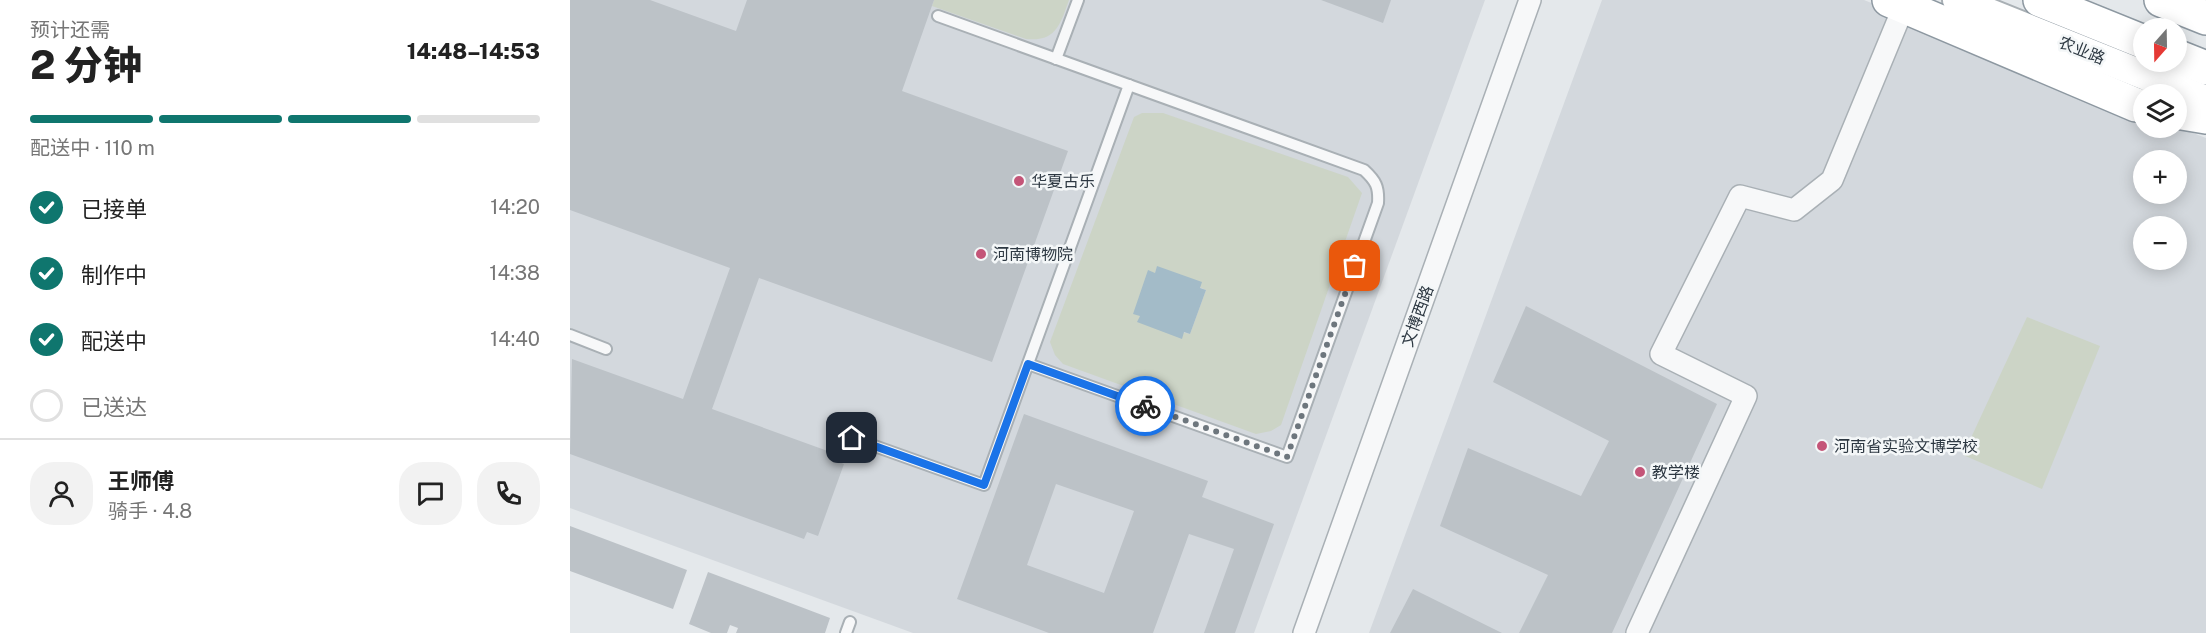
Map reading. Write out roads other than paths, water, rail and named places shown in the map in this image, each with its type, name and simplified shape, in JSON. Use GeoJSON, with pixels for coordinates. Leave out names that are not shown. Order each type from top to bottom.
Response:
{"type":"FeatureCollection","features":[{"type":"Feature","properties":{"kind":"highway"},"geometry":{"type":"LineString","coordinates":[[2040,0],[2133,38]]}},
{"type":"Feature","properties":{"kind":"highway"},"geometry":{"type":"LineString","coordinates":[[2161,0],[2206,18]]}},
{"type":"Feature","properties":{"kind":"highway"},"geometry":{"type":"LineString","coordinates":[[1896,3],[2133,103]]}},
{"type":"Feature","properties":{"kind":"highway"},"geometry":{"type":"LineString","coordinates":[[2187,60],[2206,68]]}},
{"type":"Feature","properties":{"kind":"highway"},"geometry":{"type":"LineString","coordinates":[[2187,114],[2206,117]]}},
{"type":"Feature","properties":{"kind":"street","name":"文博西路"},"geometry":{"type":"LineString","coordinates":[[1304,633],[1530,0]]}},
{"type":"Feature","properties":{"kind":"street","name":"农业路"},"geometry":{"type":"LineString","coordinates":[[1958,0],[2206,100]]}},
{"type":"Feature","properties":{"kind":"street"},"geometry":{"type":"LineString","coordinates":[[1637,633],[1746,396],[1661,354],[1740,196],[1794,210],[1832,180],[1896,3]]}},
{"type":"Feature","properties":{"kind":"lane"},"geometry":{"type":"LineString","coordinates":[[1056,59],[1077,0]]}},
{"type":"Feature","properties":{"kind":"lane"},"geometry":{"type":"LineString","coordinates":[[938,16],[1364,170],[1375,180],[1379,189],[1378,203],[1287,457],[1028,364]]}},
{"type":"Feature","properties":{"kind":"lane"},"geometry":{"type":"LineString","coordinates":[[852,438],[984,485],[1129,85]]}},
{"type":"Feature","properties":{"kind":"lane"},"geometry":{"type":"LineString","coordinates":[[570,335],[606,349]]}},
{"type":"Feature","properties":{"kind":"water"},"geometry":{"type":"Polygon","coordinates":[[[1157,266],[1202,282],[1200,288],[1206,290],[1190,334],[1184,332],[1182,339],[1137,322],[1140,316],[1133,314],[1148,270],[1155,273],[1157,266]]]}},
{"type":"Feature","properties":{"kind":"place","name":"华夏古乐"},"geometry":{"type":"Point","coordinates":[1019,181]}},
{"type":"Feature","properties":{"kind":"place","name":"河南博物院"},"geometry":{"type":"Point","coordinates":[981,254]}},
{"type":"Feature","properties":{"kind":"place","name":"河南省实验文博学校"},"geometry":{"type":"Point","coordinates":[1822,446]}},
{"type":"Feature","properties":{"kind":"place","name":"教学楼"},"geometry":{"type":"Point","coordinates":[1640,472]}}]}
